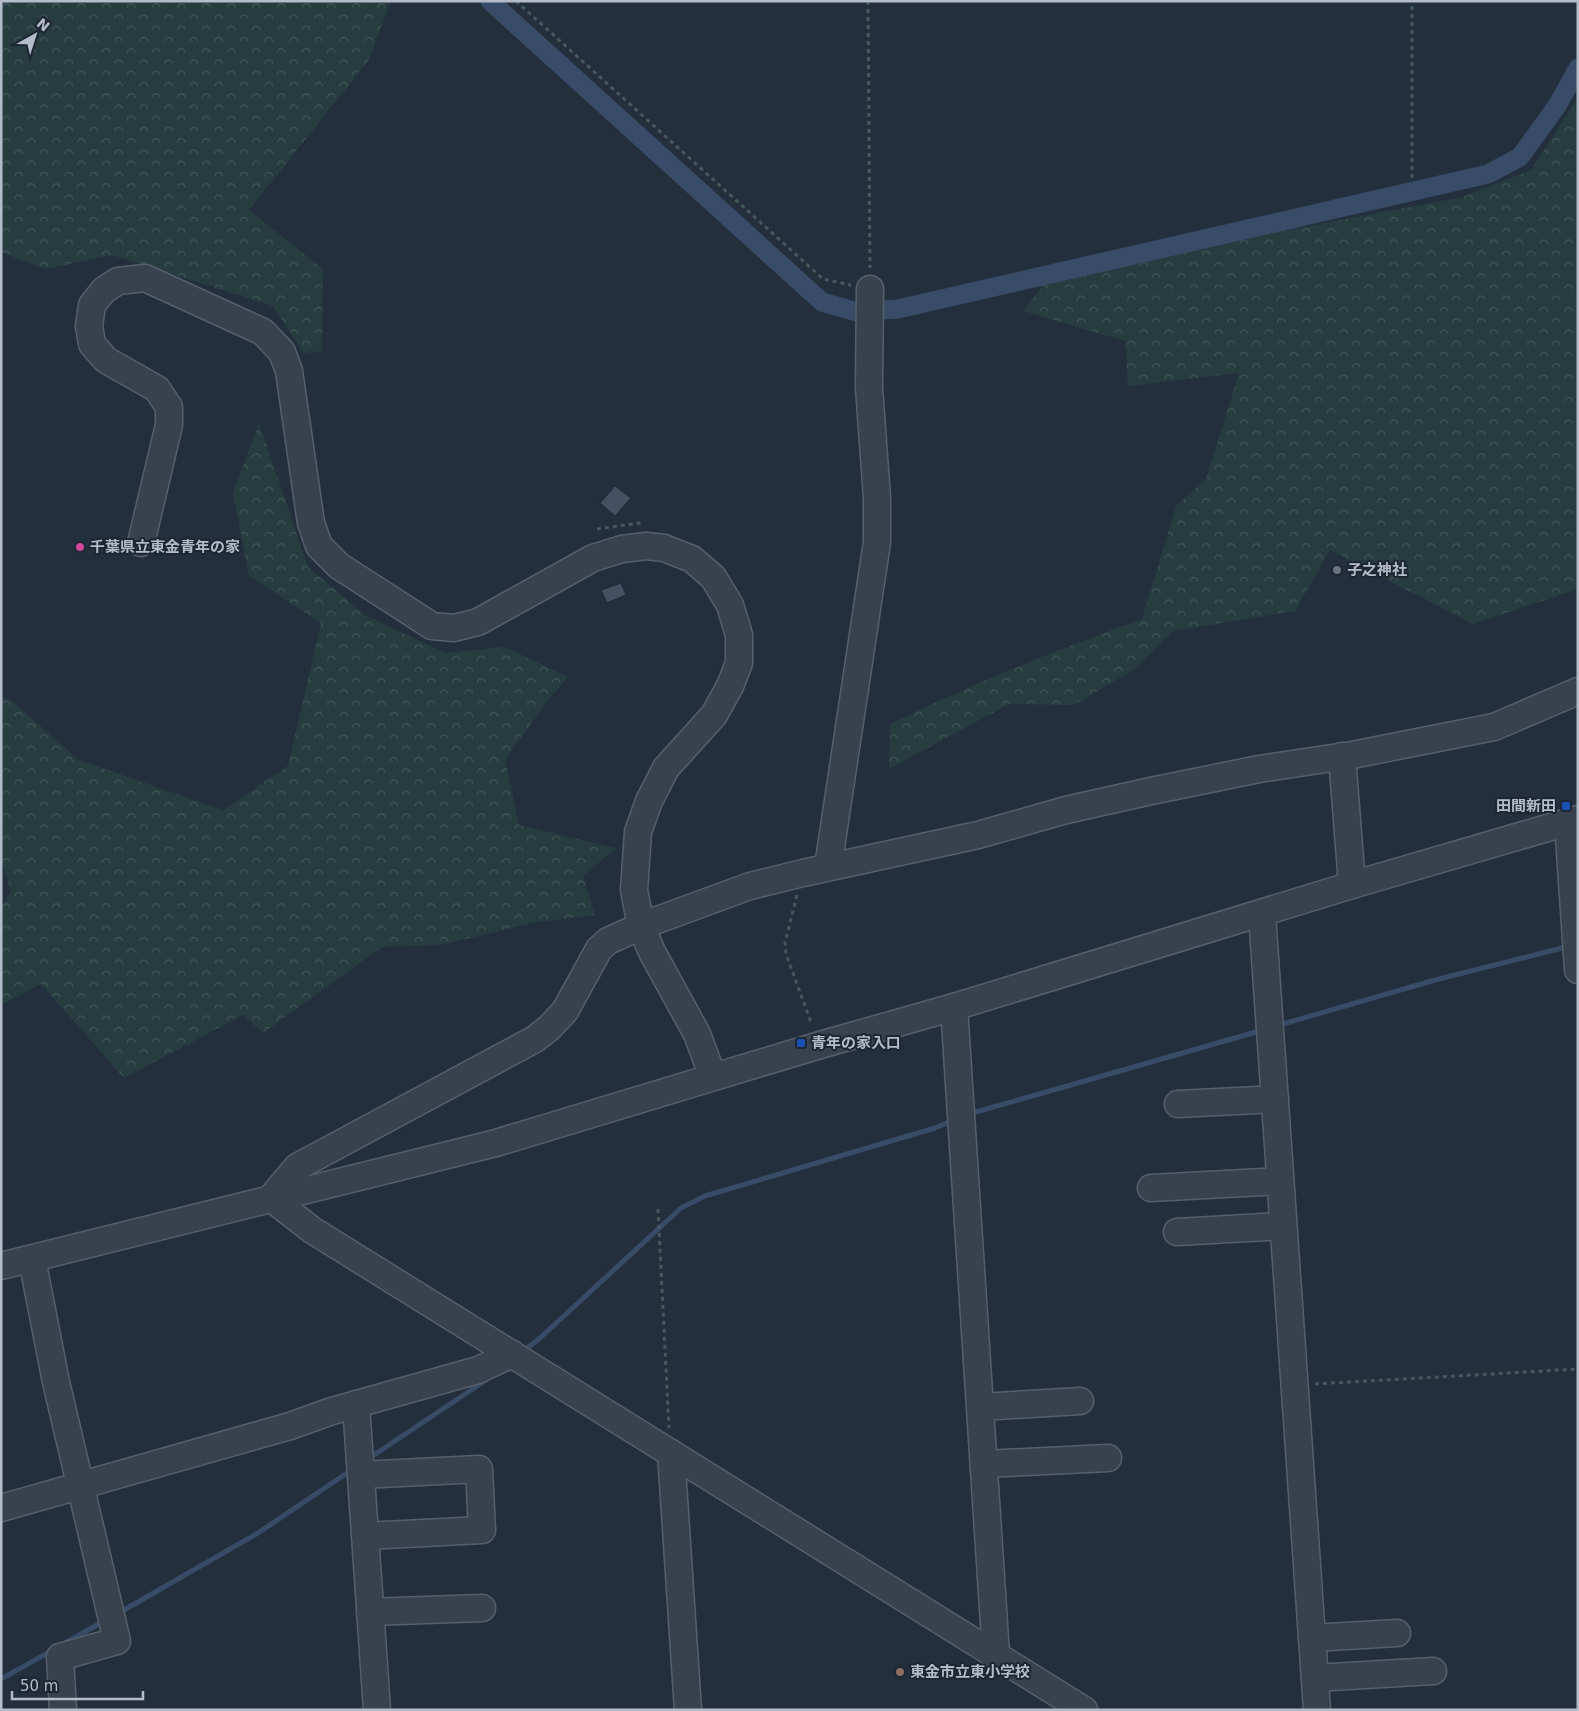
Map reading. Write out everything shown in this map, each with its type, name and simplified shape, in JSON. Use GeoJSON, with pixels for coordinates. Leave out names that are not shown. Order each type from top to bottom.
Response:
{"type":"FeatureCollection","features":[{"type":"Feature","properties":{"kind":"street"},"geometry":{"type":"LineString","coordinates":[[141,543],[169,425],[168,407],[156,389],[106,360],[92,344],[89,326],[92,305],[104,290],[118,281],[145,278],[264,332],[282,352],[290,371],[311,523],[319,546],[339,566],[432,626],[454,628],[478,622],[593,558],[622,549],[646,546],[664,548],[692,559],[713,577],[730,604],[739,635],[739,663],[730,686],[714,715],[666,768],[649,801],[638,832],[634,890],[640,926],[652,952],[698,1034],[713,1077]]}},
{"type":"Feature","properties":{"kind":"street"},"geometry":{"type":"LineString","coordinates":[[815,870],[877,542],[877,498],[869,387],[870,289]]}},
{"type":"Feature","properties":{"kind":"street"},"geometry":{"type":"LineString","coordinates":[[271,1198],[297,1167],[536,1039],[564,1011],[599,949],[608,941],[640,926],[750,886],[978,835],[1066,810],[1259,769],[1494,728],[1578,691]]}},
{"type":"Feature","properties":{"kind":"street"},"geometry":{"type":"LineString","coordinates":[[1342,756],[1352,885]]}},
{"type":"Feature","properties":{"kind":"street"},"geometry":{"type":"LineString","coordinates":[[1,1266],[496,1143],[820,1044],[954,1007],[1352,885],[1573,820],[1578,970]]}},
{"type":"Feature","properties":{"kind":"street"},"geometry":{"type":"LineString","coordinates":[[1262,914],[1317,1710]]}},
{"type":"Feature","properties":{"kind":"street"},"geometry":{"type":"LineString","coordinates":[[954,1007],[996,1656]]}},
{"type":"Feature","properties":{"kind":"street"},"geometry":{"type":"LineString","coordinates":[[1178,1104],[1275,1099]]}},
{"type":"Feature","properties":{"kind":"street"},"geometry":{"type":"LineString","coordinates":[[1151,1188],[1280,1181]]}},
{"type":"Feature","properties":{"kind":"street"},"geometry":{"type":"LineString","coordinates":[[271,1198],[312,1230],[1084,1710]]}},
{"type":"Feature","properties":{"kind":"street"},"geometry":{"type":"LineString","coordinates":[[1177,1232],[1284,1226]]}},
{"type":"Feature","properties":{"kind":"street"},"geometry":{"type":"LineString","coordinates":[[32,1259],[56,1382],[117,1641],[60,1657],[63,1710]]}},
{"type":"Feature","properties":{"kind":"street"},"geometry":{"type":"LineString","coordinates":[[1,1508],[290,1426],[356,1404],[478,1370],[512,1354]]}},
{"type":"Feature","properties":{"kind":"street"},"geometry":{"type":"LineString","coordinates":[[981,1407],[1080,1401]]}},
{"type":"Feature","properties":{"kind":"street"},"geometry":{"type":"LineString","coordinates":[[356,1404],[376,1710]]}},
{"type":"Feature","properties":{"kind":"street"},"geometry":{"type":"LineString","coordinates":[[671,1453],[688,1710]]}},
{"type":"Feature","properties":{"kind":"street"},"geometry":{"type":"LineString","coordinates":[[985,1464],[1108,1458]]}},
{"type":"Feature","properties":{"kind":"street"},"geometry":{"type":"LineString","coordinates":[[361,1475],[479,1469],[482,1530],[365,1536]]}},
{"type":"Feature","properties":{"kind":"street"},"geometry":{"type":"LineString","coordinates":[[370,1612],[482,1608]]}},
{"type":"Feature","properties":{"kind":"street"},"geometry":{"type":"LineString","coordinates":[[1312,1638],[1397,1633]]}},
{"type":"Feature","properties":{"kind":"street"},"geometry":{"type":"LineString","coordinates":[[1315,1678],[1433,1671]]}},
{"type":"Feature","properties":{"kind":"path"},"geometry":{"type":"LineString","coordinates":[[516,1],[823,279],[870,289],[868,1]]}},
{"type":"Feature","properties":{"kind":"path"},"geometry":{"type":"LineString","coordinates":[[1412,1],[1412,178]]}},
{"type":"Feature","properties":{"kind":"path"},"geometry":{"type":"LineString","coordinates":[[815,870],[785,943],[786,954],[820,1044]]}},
{"type":"Feature","properties":{"kind":"path"},"geometry":{"type":"LineString","coordinates":[[658,1209],[671,1453]]}},
{"type":"Feature","properties":{"kind":"path"},"geometry":{"type":"LineString","coordinates":[[1294,1385],[1578,1369]]}},
{"type":"Feature","properties":{"kind":"green space"},"geometry":{"type":"Polygon","coordinates":[[[1,1],[391,1],[369,60],[249,210],[323,269],[322,351],[304,353],[273,306],[112,255],[45,269],[1,252],[1,1]]]}},
{"type":"Feature","properties":{"kind":"green space"},"geometry":{"type":"Polygon","coordinates":[[[1578,98],[1578,589],[1473,624],[1330,550],[1295,611],[1173,631],[1138,667],[1074,705],[1009,704],[889,769],[890,724],[1014,668],[1142,619],[1176,506],[1206,479],[1239,373],[1128,386],[1125,341],[1023,311],[1051,275],[1462,197],[1531,170],[1578,98]]]}},
{"type":"Feature","properties":{"kind":"green space"},"geometry":{"type":"Polygon","coordinates":[[[259,423],[308,567],[365,615],[445,653],[505,647],[568,677],[549,699],[505,759],[519,825],[616,848],[583,876],[595,915],[536,922],[441,945],[382,947],[263,1033],[243,1015],[124,1078],[41,984],[1,1005],[1,908],[11,891],[1,860],[1,696],[12,701],[79,760],[223,810],[288,766],[321,623],[249,576],[233,493],[259,423]]]}},
{"type":"Feature","properties":{"kind":"building"},"geometry":{"type":"Polygon","coordinates":[[[615,486],[631,498],[615,516],[600,503],[615,486]]]}},
{"type":"Feature","properties":{"kind":"building"},"geometry":{"type":"Polygon","coordinates":[[[621,583],[626,595],[607,603],[601,590],[621,583]]]}},
{"type":"Feature","properties":{"kind":"waterway"},"geometry":{"type":"LineString","coordinates":[[490,1],[822,302],[857,312],[898,309],[1488,174],[1520,157],[1557,106],[1578,68]]}},
{"type":"Feature","properties":{"kind":"waterway"},"geometry":{"type":"LineString","coordinates":[[1276,1026],[1435,980],[1570,946]]}},
{"type":"Feature","properties":{"kind":"waterway"},"geometry":{"type":"LineString","coordinates":[[969,1114],[1263,1030]]}},
{"type":"Feature","properties":{"kind":"waterway"},"geometry":{"type":"LineString","coordinates":[[522,1352],[540,1338],[681,1208],[705,1196],[935,1128],[954,1120]]}},
{"type":"Feature","properties":{"kind":"waterway"},"geometry":{"type":"LineString","coordinates":[[368,1459],[486,1380]]}},
{"type":"Feature","properties":{"kind":"waterway"},"geometry":{"type":"LineString","coordinates":[[117,1614],[258,1533],[353,1469]]}},
{"type":"Feature","properties":{"kind":"waterway"},"geometry":{"type":"LineString","coordinates":[[65,1643],[106,1620]]}},
{"type":"Feature","properties":{"kind":"waterway"},"geometry":{"type":"LineString","coordinates":[[1,1679],[53,1650]]}},
{"type":"Feature","properties":{"kind":"place","name":"千葉県立東金青年の家"},"geometry":{"type":"Point","coordinates":[80,547]}},
{"type":"Feature","properties":{"kind":"place","name":"子之神社"},"geometry":{"type":"Point","coordinates":[1337,570]}},
{"type":"Feature","properties":{"kind":"place","name":"田間新田"},"geometry":{"type":"Point","coordinates":[1566,806]}},
{"type":"Feature","properties":{"kind":"place","name":"青年の家入口"},"geometry":{"type":"Point","coordinates":[801,1043]}},
{"type":"Feature","properties":{"kind":"place","name":"東金市立東小学校"},"geometry":{"type":"Point","coordinates":[900,1672]}}]}
